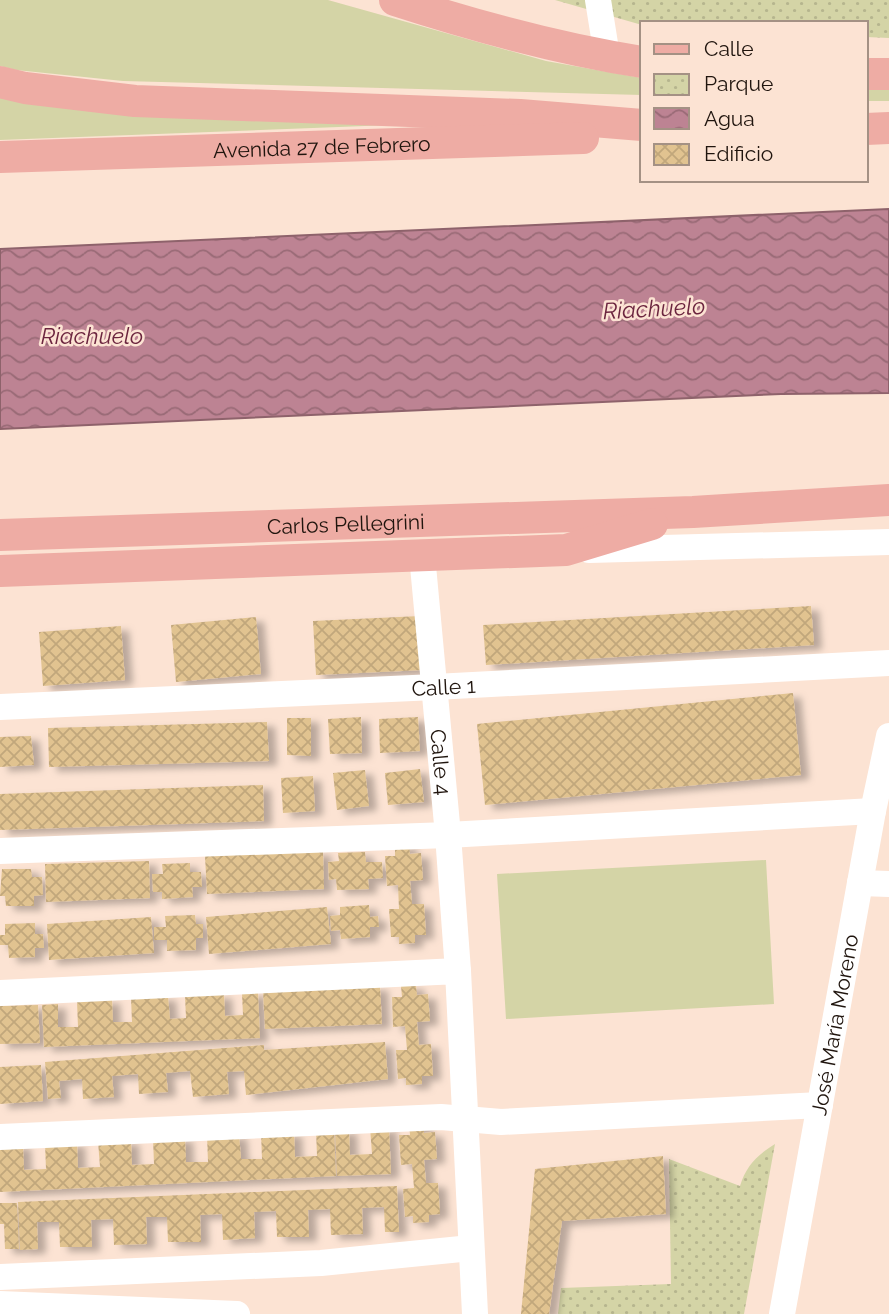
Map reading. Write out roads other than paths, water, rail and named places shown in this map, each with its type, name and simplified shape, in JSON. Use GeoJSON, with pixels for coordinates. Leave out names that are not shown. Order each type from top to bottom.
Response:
{"type":"FeatureCollection","features":[{"type":"Feature","properties":{"kind":"main road"},"geometry":{"type":"LineString","coordinates":[[395,0],[447,17],[607,57],[640,62]]}},
{"type":"Feature","properties":{"kind":"main road"},"geometry":{"type":"LineString","coordinates":[[868,74],[889,74]]}},
{"type":"Feature","properties":{"kind":"main road"},"geometry":{"type":"LineString","coordinates":[[0,82],[25,88],[135,100],[520,115],[640,125]]}},
{"type":"Feature","properties":{"kind":"main road"},"geometry":{"type":"LineString","coordinates":[[868,129],[889,128]]}},
{"type":"Feature","properties":{"kind":"main road","name":"Avenida 27 de Febrero"},"geometry":{"type":"LineString","coordinates":[[0,157],[640,136]]}},
{"type":"Feature","properties":{"kind":"main road","name":"Carlos Pellegrini"},"geometry":{"type":"LineString","coordinates":[[0,535],[693,512],[889,500]]}},
{"type":"Feature","properties":{"kind":"main road","name":"Carlos Pellegrini"},"geometry":{"type":"LineString","coordinates":[[0,571],[566,550],[693,512]]}},
{"type":"Feature","properties":{"kind":"street"},"geometry":{"type":"LineString","coordinates":[[598,0],[607,57]]}},
{"type":"Feature","properties":{"kind":"street","name":"Carlos Pellegrini"},"geometry":{"type":"LineString","coordinates":[[566,550],[889,542]]}},
{"type":"Feature","properties":{"kind":"street","name":"Calle 4"},"geometry":{"type":"LineString","coordinates":[[422,555],[449,835],[475,1314]]}},
{"type":"Feature","properties":{"kind":"street","name":"Calle 1"},"geometry":{"type":"LineString","coordinates":[[0,707],[889,663]]}},
{"type":"Feature","properties":{"kind":"street","name":"José María Moreno"},"geometry":{"type":"LineString","coordinates":[[782,1314],[889,736]]}},
{"type":"Feature","properties":{"kind":"street"},"geometry":{"type":"LineString","coordinates":[[0,851],[449,835],[873,811]]}},
{"type":"Feature","properties":{"kind":"street"},"geometry":{"type":"LineString","coordinates":[[860,883],[889,884]]}},
{"type":"Feature","properties":{"kind":"street"},"geometry":{"type":"LineString","coordinates":[[0,993],[458,971]]}},
{"type":"Feature","properties":{"kind":"street"},"geometry":{"type":"LineString","coordinates":[[0,1137],[441,1117],[501,1122],[820,1105]]}},
{"type":"Feature","properties":{"kind":"street"},"geometry":{"type":"LineString","coordinates":[[0,1277],[321,1263],[471,1248]]}},
{"type":"Feature","properties":{"kind":"street"},"geometry":{"type":"LineString","coordinates":[[0,1304],[236,1314]]}},
{"type":"Feature","properties":{"kind":"water","name":"Riachuelo"},"geometry":{"type":"Polygon","coordinates":[[[889,209],[889,393],[781,394],[0,429],[0,249],[889,209]]]}}]}
